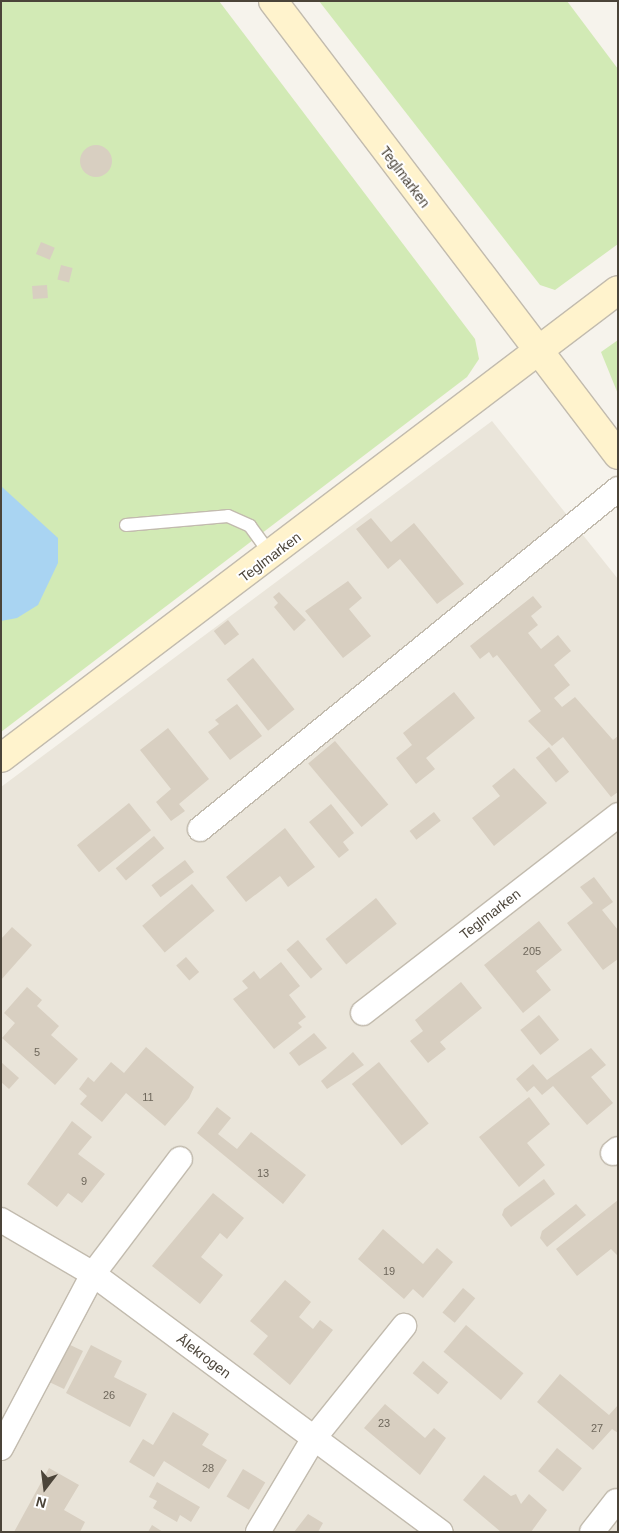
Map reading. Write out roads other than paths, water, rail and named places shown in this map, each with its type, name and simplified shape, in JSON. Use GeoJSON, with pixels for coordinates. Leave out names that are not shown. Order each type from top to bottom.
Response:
{"type":"FeatureCollection","features":[{"type":"Feature","properties":{"kind":"street","name":"Teglmarken"},"geometry":{"type":"LineString","coordinates":[[273,1],[536,353],[618,455]]}},
{"type":"Feature","properties":{"kind":"street","name":"Teglmarken"},"geometry":{"type":"LineString","coordinates":[[1,758],[272,556],[618,290]]}},
{"type":"Feature","properties":{"kind":"street"},"geometry":{"type":"LineString","coordinates":[[200,829],[618,489]]}},
{"type":"Feature","properties":{"kind":"street","name":"Teglmarken"},"geometry":{"type":"LineString","coordinates":[[363,1014],[618,815]]}},
{"type":"Feature","properties":{"kind":"street"},"geometry":{"type":"LineString","coordinates":[[1,1448],[93,1274],[180,1159]]}},
{"type":"Feature","properties":{"kind":"street","name":"Ålekrogen"},"geometry":{"type":"LineString","coordinates":[[1,1220],[93,1274],[441,1532]]}},
{"type":"Feature","properties":{"kind":"street"},"geometry":{"type":"LineString","coordinates":[[258,1532],[314,1438],[404,1326]]}},
{"type":"Feature","properties":{"kind":"street"},"geometry":{"type":"LineString","coordinates":[[592,1532],[616,1501]]}},
{"type":"Feature","properties":{"kind":"lane"},"geometry":{"type":"LineString","coordinates":[[126,526],[228,516],[250,526],[272,556]]}},
{"type":"Feature","properties":{"kind":"water"},"geometry":{"type":"Polygon","coordinates":[[[1,486],[58,538],[58,563],[38,605],[17,618],[1,621],[1,486]]]}}]}
